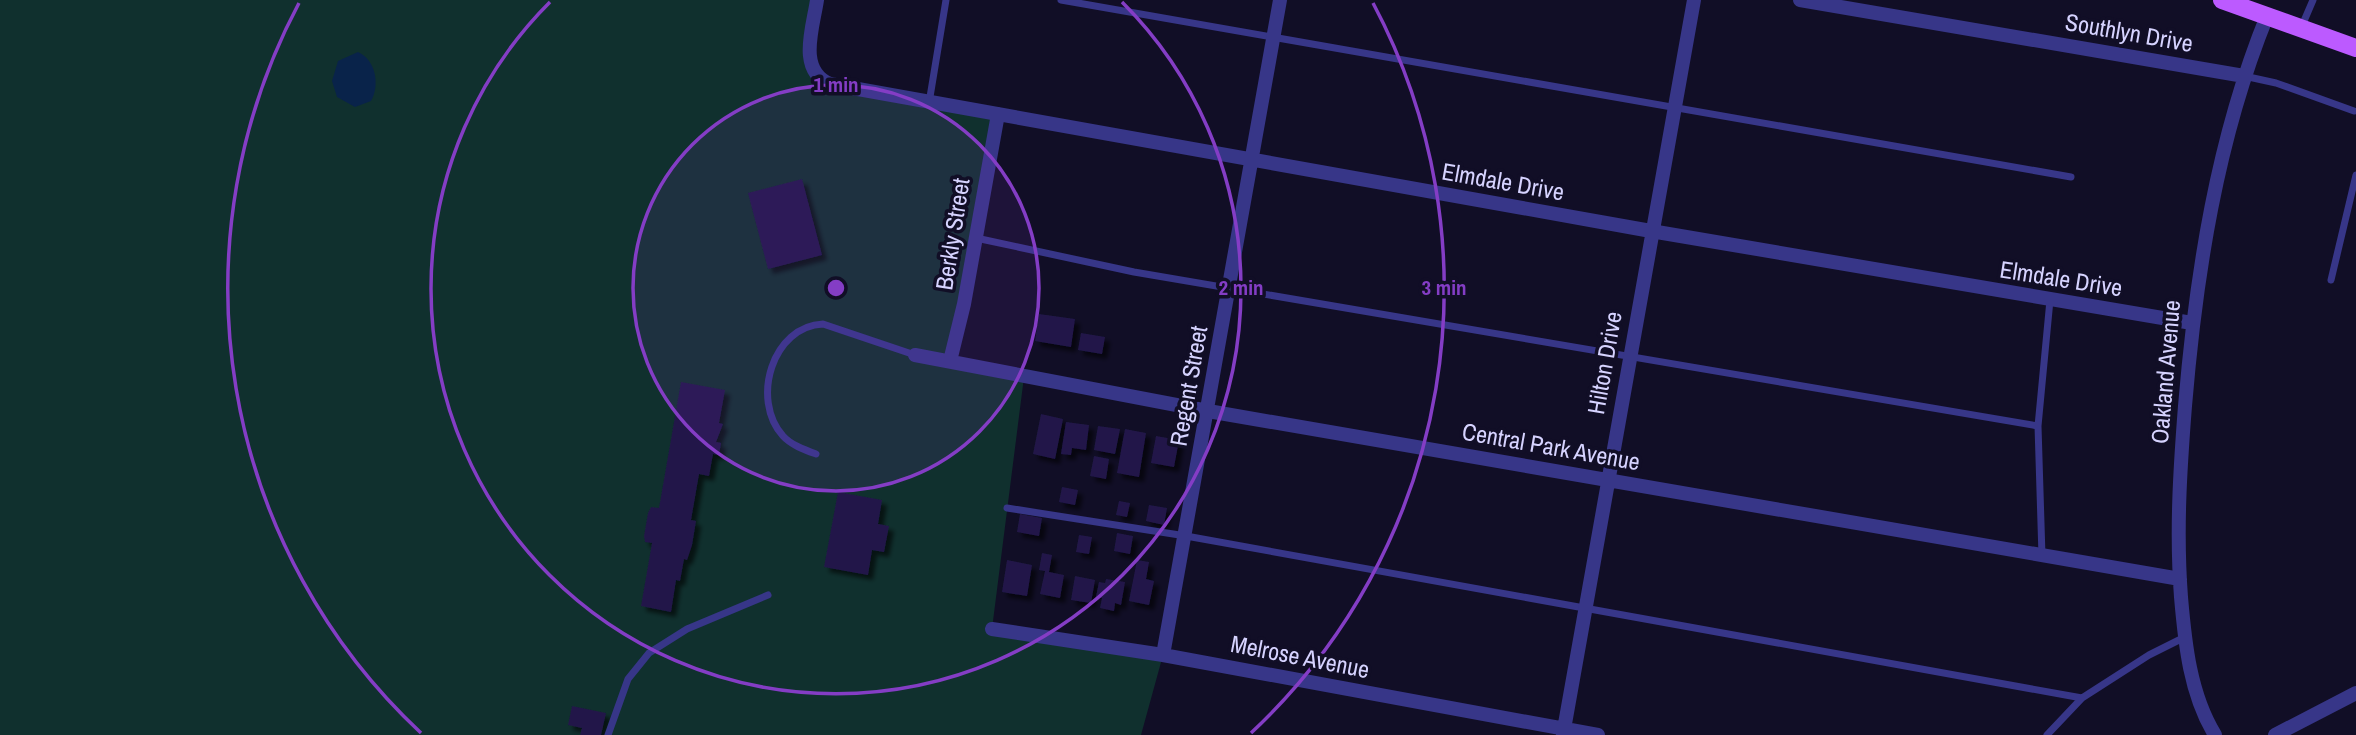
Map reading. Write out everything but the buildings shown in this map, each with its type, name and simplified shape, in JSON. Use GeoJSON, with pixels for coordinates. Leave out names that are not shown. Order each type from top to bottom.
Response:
{"type":"FeatureCollection","features":[{"type":"Feature","properties":{"kind":"main road"},"geometry":{"type":"LineString","coordinates":[[2222,0],[2251,5],[2267,16],[2356,48]]}},
{"type":"Feature","properties":{"kind":"street","name":"Elmdale Drive"},"geometry":{"type":"LineString","coordinates":[[817,0],[809,55],[812,69],[830,84],[1651,232],[2192,323]]}},
{"type":"Feature","properties":{"kind":"street","name":"Regent Street"},"geometry":{"type":"LineString","coordinates":[[1163,655],[1279,0]]}},
{"type":"Feature","properties":{"kind":"street","name":"Hilton Drive"},"geometry":{"type":"LineString","coordinates":[[1563,732],[1694,0]]}},
{"type":"Feature","properties":{"kind":"street","name":"Southlyn Drive"},"geometry":{"type":"LineString","coordinates":[[1800,0],[2244,76]]}},
{"type":"Feature","properties":{"kind":"street","name":"Oakland Avenue"},"geometry":{"type":"LineString","coordinates":[[2215,735],[2203,710],[2185,637],[2180,579],[2178,494],[2192,323],[2221,162],[2244,76],[2267,16]]}},
{"type":"Feature","properties":{"kind":"street","name":"Berkly Street"},"geometry":{"type":"LineString","coordinates":[[950,361],[998,114]]}},
{"type":"Feature","properties":{"kind":"street","name":"Central Park Avenue"},"geometry":{"type":"LineString","coordinates":[[915,355],[1208,411],[2180,579]]}},
{"type":"Feature","properties":{"kind":"street","name":"Melrose Avenue"},"geometry":{"type":"LineString","coordinates":[[992,629],[1163,655],[1563,732],[1598,735]]}},
{"type":"Feature","properties":{"kind":"street"},"geometry":{"type":"LineString","coordinates":[[2275,735],[2356,693]]}},
{"type":"Feature","properties":{"kind":"lane"},"geometry":{"type":"LineString","coordinates":[[929,103],[946,0]]}},
{"type":"Feature","properties":{"kind":"lane"},"geometry":{"type":"LineString","coordinates":[[1061,0],[2071,177]]}},
{"type":"Feature","properties":{"kind":"lane"},"geometry":{"type":"LineString","coordinates":[[2301,28],[2313,0]]}},
{"type":"Feature","properties":{"kind":"lane"},"geometry":{"type":"LineString","coordinates":[[2244,76],[2276,83],[2354,111]]}},
{"type":"Feature","properties":{"kind":"lane"},"geometry":{"type":"LineString","coordinates":[[2332,280],[2356,175]]}},
{"type":"Feature","properties":{"kind":"lane"},"geometry":{"type":"LineString","coordinates":[[976,238],[1134,272],[1229,286],[2038,426]]}},
{"type":"Feature","properties":{"kind":"lane"},"geometry":{"type":"LineString","coordinates":[[2042,556],[2038,426],[2050,300]]}},
{"type":"Feature","properties":{"kind":"lane"},"geometry":{"type":"LineString","coordinates":[[816,454],[783,436],[771,411],[771,373],[776,352],[787,337],[808,324],[823,324],[915,355]]}},
{"type":"Feature","properties":{"kind":"lane"},"geometry":{"type":"LineString","coordinates":[[1007,508],[1186,536],[2082,698]]}},
{"type":"Feature","properties":{"kind":"lane"},"geometry":{"type":"LineString","coordinates":[[608,735],[628,679],[649,653],[687,629],[768,595]]}},
{"type":"Feature","properties":{"kind":"lane"},"geometry":{"type":"LineString","coordinates":[[2047,735],[2082,698],[2149,655],[2185,637]]}},
{"type":"Feature","properties":{"kind":"green space"},"geometry":{"type":"Polygon","coordinates":[[[0,0],[817,0],[809,55],[817,76],[998,114],[950,360],[1024,377],[992,629],[1163,655],[1141,735],[0,735],[0,0]]]}},
{"type":"Feature","properties":{"kind":"water"},"geometry":{"type":"Polygon","coordinates":[[[358,52],[369,61],[376,81],[371,101],[355,107],[337,97],[332,81],[338,61],[358,52]]]}}]}
